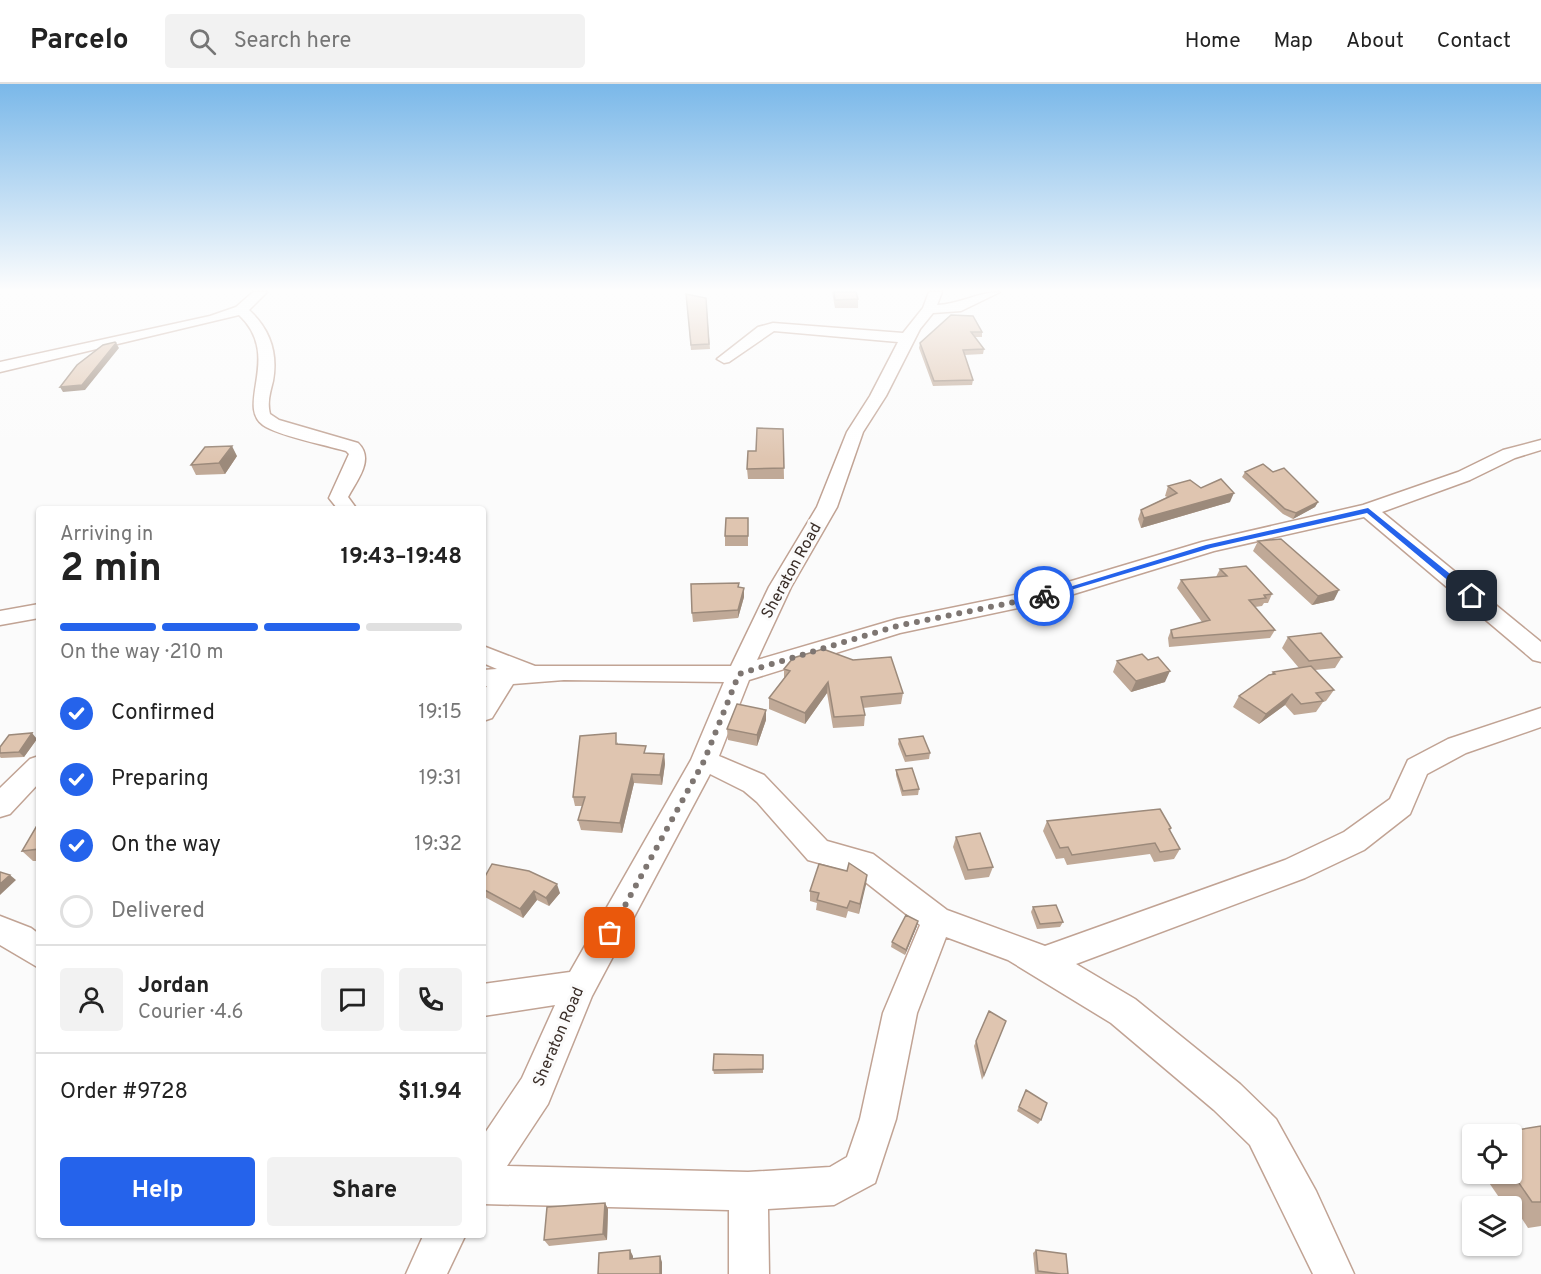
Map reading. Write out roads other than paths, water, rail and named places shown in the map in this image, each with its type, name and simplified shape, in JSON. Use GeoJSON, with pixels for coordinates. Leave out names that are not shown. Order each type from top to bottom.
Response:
{"type":"FeatureCollection","features":[{"type":"Feature","properties":{"kind":"street"},"geometry":{"type":"LineString","coordinates":[[0,367],[89,348]]}},
{"type":"Feature","properties":{"kind":"street"},"geometry":{"type":"LineString","coordinates":[[267,348],[268,370],[260,400],[263,415],[273,424],[352,447],[358,453],[357,461],[338,498],[345,506]]}},
{"type":"Feature","properties":{"kind":"street"},"geometry":{"type":"LineString","coordinates":[[724,359],[739,348]]}},
{"type":"Feature","properties":{"kind":"street","name":"Sheraton Road"},"geometry":{"type":"LineString","coordinates":[[486,1165],[536,1091],[580,986],[632,896],[704,761],[739,674],[780,587],[827,507],[855,432],[878,396],[902,348]]}},
{"type":"Feature","properties":{"kind":"street"},"geometry":{"type":"LineString","coordinates":[[486,703],[494,678],[533,674],[604,672],[681,675],[739,674],[897,626],[1051,594],[1209,546],[1368,510],[1464,476],[1509,454],[1541,445]]}},
{"type":"Feature","properties":{"kind":"street"},"geometry":{"type":"LineString","coordinates":[[1368,510],[1541,654]]}},
{"type":"Feature","properties":{"kind":"street"},"geometry":{"type":"LineString","coordinates":[[0,618],[36,612]]}},
{"type":"Feature","properties":{"kind":"street"},"geometry":{"type":"LineString","coordinates":[[486,655],[533,674]]}},
{"type":"Feature","properties":{"kind":"street"},"geometry":{"type":"LineString","coordinates":[[1042,962],[1274,878],[1354,841],[1400,806],[1417,767],[1457,746],[1541,717]]}},
{"type":"Feature","properties":{"kind":"street"},"geometry":{"type":"LineString","coordinates":[[704,761],[754,783],[767,794],[818,851],[863,863],[938,920],[1018,949],[1123,1011],[1227,1097],[1263,1132],[1302,1205],[1334,1274]]}},
{"type":"Feature","properties":{"kind":"street"},"geometry":{"type":"LineString","coordinates":[[0,806],[36,769]]}},
{"type":"Feature","properties":{"kind":"street"},"geometry":{"type":"LineString","coordinates":[[486,1185],[748,1191],[834,1186],[862,1170],[878,1119],[900,1012],[938,920]]}},
{"type":"Feature","properties":{"kind":"street"},"geometry":{"type":"LineString","coordinates":[[0,930],[20,938],[36,951]]}},
{"type":"Feature","properties":{"kind":"street"},"geometry":{"type":"LineString","coordinates":[[486,1000],[580,986]]}},
{"type":"Feature","properties":{"kind":"street"},"geometry":{"type":"LineString","coordinates":[[748,1191],[749,1274]]}},
{"type":"Feature","properties":{"kind":"street"},"geometry":{"type":"LineString","coordinates":[[426,1274],[444,1238]]}}]}
